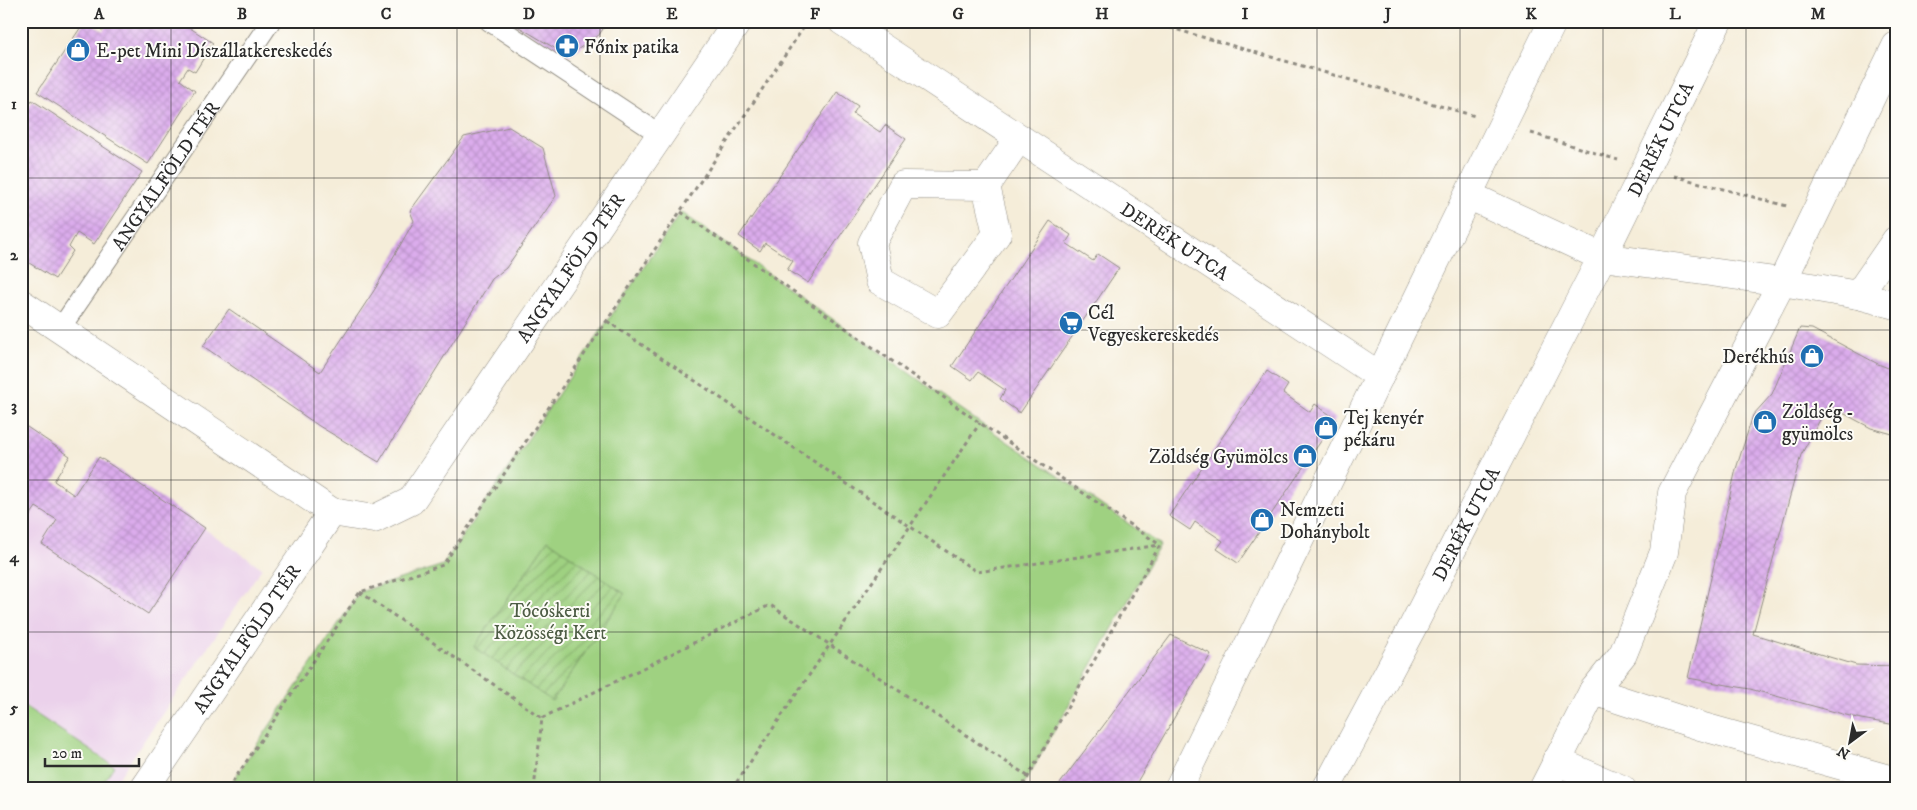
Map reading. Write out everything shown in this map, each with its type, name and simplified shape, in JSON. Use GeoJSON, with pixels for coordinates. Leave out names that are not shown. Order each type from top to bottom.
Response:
{"type":"FeatureCollection","features":[{"type":"Feature","properties":{"kind":"street"},"geometry":{"type":"LineString","coordinates":[[661,135],[738,21]]}},
{"type":"Feature","properties":{"kind":"street","name":"DERÉK UTCA"},"geometry":{"type":"LineString","coordinates":[[842,21],[1380,376]]}},
{"type":"Feature","properties":{"kind":"street"},"geometry":{"type":"LineString","coordinates":[[1178,789],[1470,196],[1553,21]]}},
{"type":"Feature","properties":{"kind":"street","name":"DERÉK UTCA"},"geometry":{"type":"LineString","coordinates":[[1326,789],[1412,628],[1602,257],[1718,21]]}},
{"type":"Feature","properties":{"kind":"street"},"geometry":{"type":"LineString","coordinates":[[1543,789],[1594,691],[1623,654],[1664,552],[1672,493],[1782,282],[1896,46]]}},
{"type":"Feature","properties":{"kind":"street","name":"ANGYALFÖLD TÉR"},"geometry":{"type":"LineString","coordinates":[[21,303],[332,512],[374,518],[412,501],[661,135]]}},
{"type":"Feature","properties":{"kind":"street"},"geometry":{"type":"LineString","coordinates":[[986,186],[903,185],[872,243],[880,281],[938,314],[997,234],[986,186],[1019,138]]}},
{"type":"Feature","properties":{"kind":"street"},"geometry":{"type":"LineString","coordinates":[[1470,196],[1602,257],[1782,282],[1858,295],[1896,305]]}},
{"type":"Feature","properties":{"kind":"street"},"geometry":{"type":"LineString","coordinates":[[1858,295],[1896,240]]}},
{"type":"Feature","properties":{"kind":"street","name":"ANGYALFÖLD TÉR"},"geometry":{"type":"LineString","coordinates":[[144,789],[332,512]]}},
{"type":"Feature","properties":{"kind":"street"},"geometry":{"type":"LineString","coordinates":[[1594,691],[1700,726],[1896,781]]}},
{"type":"Feature","properties":{"kind":"street"},"geometry":{"type":"LineString","coordinates":[[1556,761],[1622,789]]}},
{"type":"Feature","properties":{"kind":"lane","name":"ANGYALFÖLD TÉR"},"geometry":{"type":"LineString","coordinates":[[60,329],[271,21]]}},
{"type":"Feature","properties":{"kind":"lane"},"geometry":{"type":"LineString","coordinates":[[489,21],[661,135]]}},
{"type":"Feature","properties":{"kind":"path"},"geometry":{"type":"LineString","coordinates":[[228,789],[360,592],[443,565],[808,21]]}},
{"type":"Feature","properties":{"kind":"path"},"geometry":{"type":"LineString","coordinates":[[681,212],[980,423],[1160,545]]}},
{"type":"Feature","properties":{"kind":"path"},"geometry":{"type":"LineString","coordinates":[[607,320],[977,572],[1160,545]]}},
{"type":"Feature","properties":{"kind":"path"},"geometry":{"type":"LineString","coordinates":[[732,789],[980,423]]}},
{"type":"Feature","properties":{"kind":"path"},"geometry":{"type":"LineString","coordinates":[[1022,789],[1160,545]]}},
{"type":"Feature","properties":{"kind":"path"},"geometry":{"type":"LineString","coordinates":[[360,592],[542,718]]}},
{"type":"Feature","properties":{"kind":"path"},"geometry":{"type":"LineString","coordinates":[[542,718],[770,605],[1029,777]]}},
{"type":"Feature","properties":{"kind":"path"},"geometry":{"type":"LineString","coordinates":[[534,789],[542,718]]}},
{"type":"Feature","properties":{"kind":"shaded area"},"geometry":{"type":"Polygon","coordinates":[[[21,423],[70,456],[54,481],[74,494],[99,457],[262,568],[111,789],[21,789],[21,423]]]}},
{"type":"Feature","properties":{"kind":"green space"},"geometry":{"type":"Polygon","coordinates":[[[681,212],[980,423],[1160,545],[1021,789],[227,789],[360,592],[443,565],[681,212]]]}},
{"type":"Feature","properties":{"kind":"green space","name":"Tócóskerti Közösségi Kert"},"geometry":{"type":"Polygon","coordinates":[[[548,540],[625,594],[552,701],[474,647],[548,540]]]}},
{"type":"Feature","properties":{"kind":"green space"},"geometry":{"type":"Polygon","coordinates":[[[24,706],[114,766],[99,789],[21,789],[21,710],[24,706]]]}},
{"type":"Feature","properties":{"kind":"building"},"geometry":{"type":"Polygon","coordinates":[[[85,21],[89,21],[103,31],[108,21],[189,21],[187,26],[213,43],[195,72],[188,68],[180,80],[195,91],[148,164],[37,92],[85,21]]]}},
{"type":"Feature","properties":{"kind":"building","name":"Főnix patika"},"geometry":{"type":"Polygon","coordinates":[[[509,21],[608,21],[599,35],[568,56],[509,21]]]}},
{"type":"Feature","properties":{"kind":"building"},"geometry":{"type":"Polygon","coordinates":[[[837,92],[858,106],[853,114],[880,132],[885,125],[906,139],[808,283],[787,270],[793,261],[765,243],[760,251],[739,236],[837,92]]]}},
{"type":"Feature","properties":{"kind":"building"},"geometry":{"type":"Polygon","coordinates":[[[32,100],[142,172],[94,244],[77,233],[69,247],[73,251],[55,279],[29,263],[21,272],[21,116],[32,100]]]}},
{"type":"Feature","properties":{"kind":"building"},"geometry":{"type":"Polygon","coordinates":[[[509,127],[543,148],[556,196],[506,268],[492,279],[379,462],[319,426],[203,346],[229,309],[320,372],[375,289],[414,221],[410,211],[464,137],[509,127]]]}},
{"type":"Feature","properties":{"kind":"building"},"geometry":{"type":"Polygon","coordinates":[[[1050,221],[1071,235],[1066,243],[1093,261],[1098,254],[1119,268],[1020,413],[1000,399],[1005,390],[978,372],[972,380],[952,366],[1050,221]]]}},
{"type":"Feature","properties":{"kind":"building"},"geometry":{"type":"Polygon","coordinates":[[[1800,328],[1812,329],[1878,364],[1896,371],[1896,435],[1871,428],[1828,405],[1801,455],[1753,634],[1856,665],[1896,666],[1896,725],[1861,719],[1750,689],[1688,678],[1736,469],[1753,415],[1772,394],[1800,328]]]}},
{"type":"Feature","properties":{"kind":"building"},"geometry":{"type":"Polygon","coordinates":[[[1267,371],[1288,385],[1283,393],[1310,412],[1315,404],[1336,419],[1238,563],[1217,549],[1223,541],[1195,522],[1190,530],[1169,516],[1267,371]]]}},
{"type":"Feature","properties":{"kind":"building"},"geometry":{"type":"Polygon","coordinates":[[[21,423],[70,456],[54,481],[74,495],[99,457],[205,528],[148,614],[42,544],[57,520],[36,507],[21,529],[21,423]]]}},
{"type":"Feature","properties":{"kind":"building"},"geometry":{"type":"Polygon","coordinates":[[[1171,635],[1211,654],[1133,789],[1056,789],[1171,635]]]}},
{"type":"Feature","properties":{"kind":"place","name":"Főnix patika"},"geometry":{"type":"Point","coordinates":[567,46]}},
{"type":"Feature","properties":{"kind":"place","name":"E-pet Mini Díszállatkereskedés"},"geometry":{"type":"Point","coordinates":[78,50]}},
{"type":"Feature","properties":{"kind":"place","name":"Cél Vegyeskereskedés"},"geometry":{"type":"Point","coordinates":[1071,323]}},
{"type":"Feature","properties":{"kind":"place","name":"Derékhús"},"geometry":{"type":"Point","coordinates":[1812,356]}},
{"type":"Feature","properties":{"kind":"place","name":"Zöldség - gyümölcs"},"geometry":{"type":"Point","coordinates":[1765,422]}},
{"type":"Feature","properties":{"kind":"place","name":"Tej kenyér pékáru"},"geometry":{"type":"Point","coordinates":[1326,428]}},
{"type":"Feature","properties":{"kind":"place","name":"Zöldség Gyümölcs"},"geometry":{"type":"Point","coordinates":[1305,456]}},
{"type":"Feature","properties":{"kind":"place","name":"Nemzeti Dohánybolt"},"geometry":{"type":"Point","coordinates":[1262,520]}}]}
